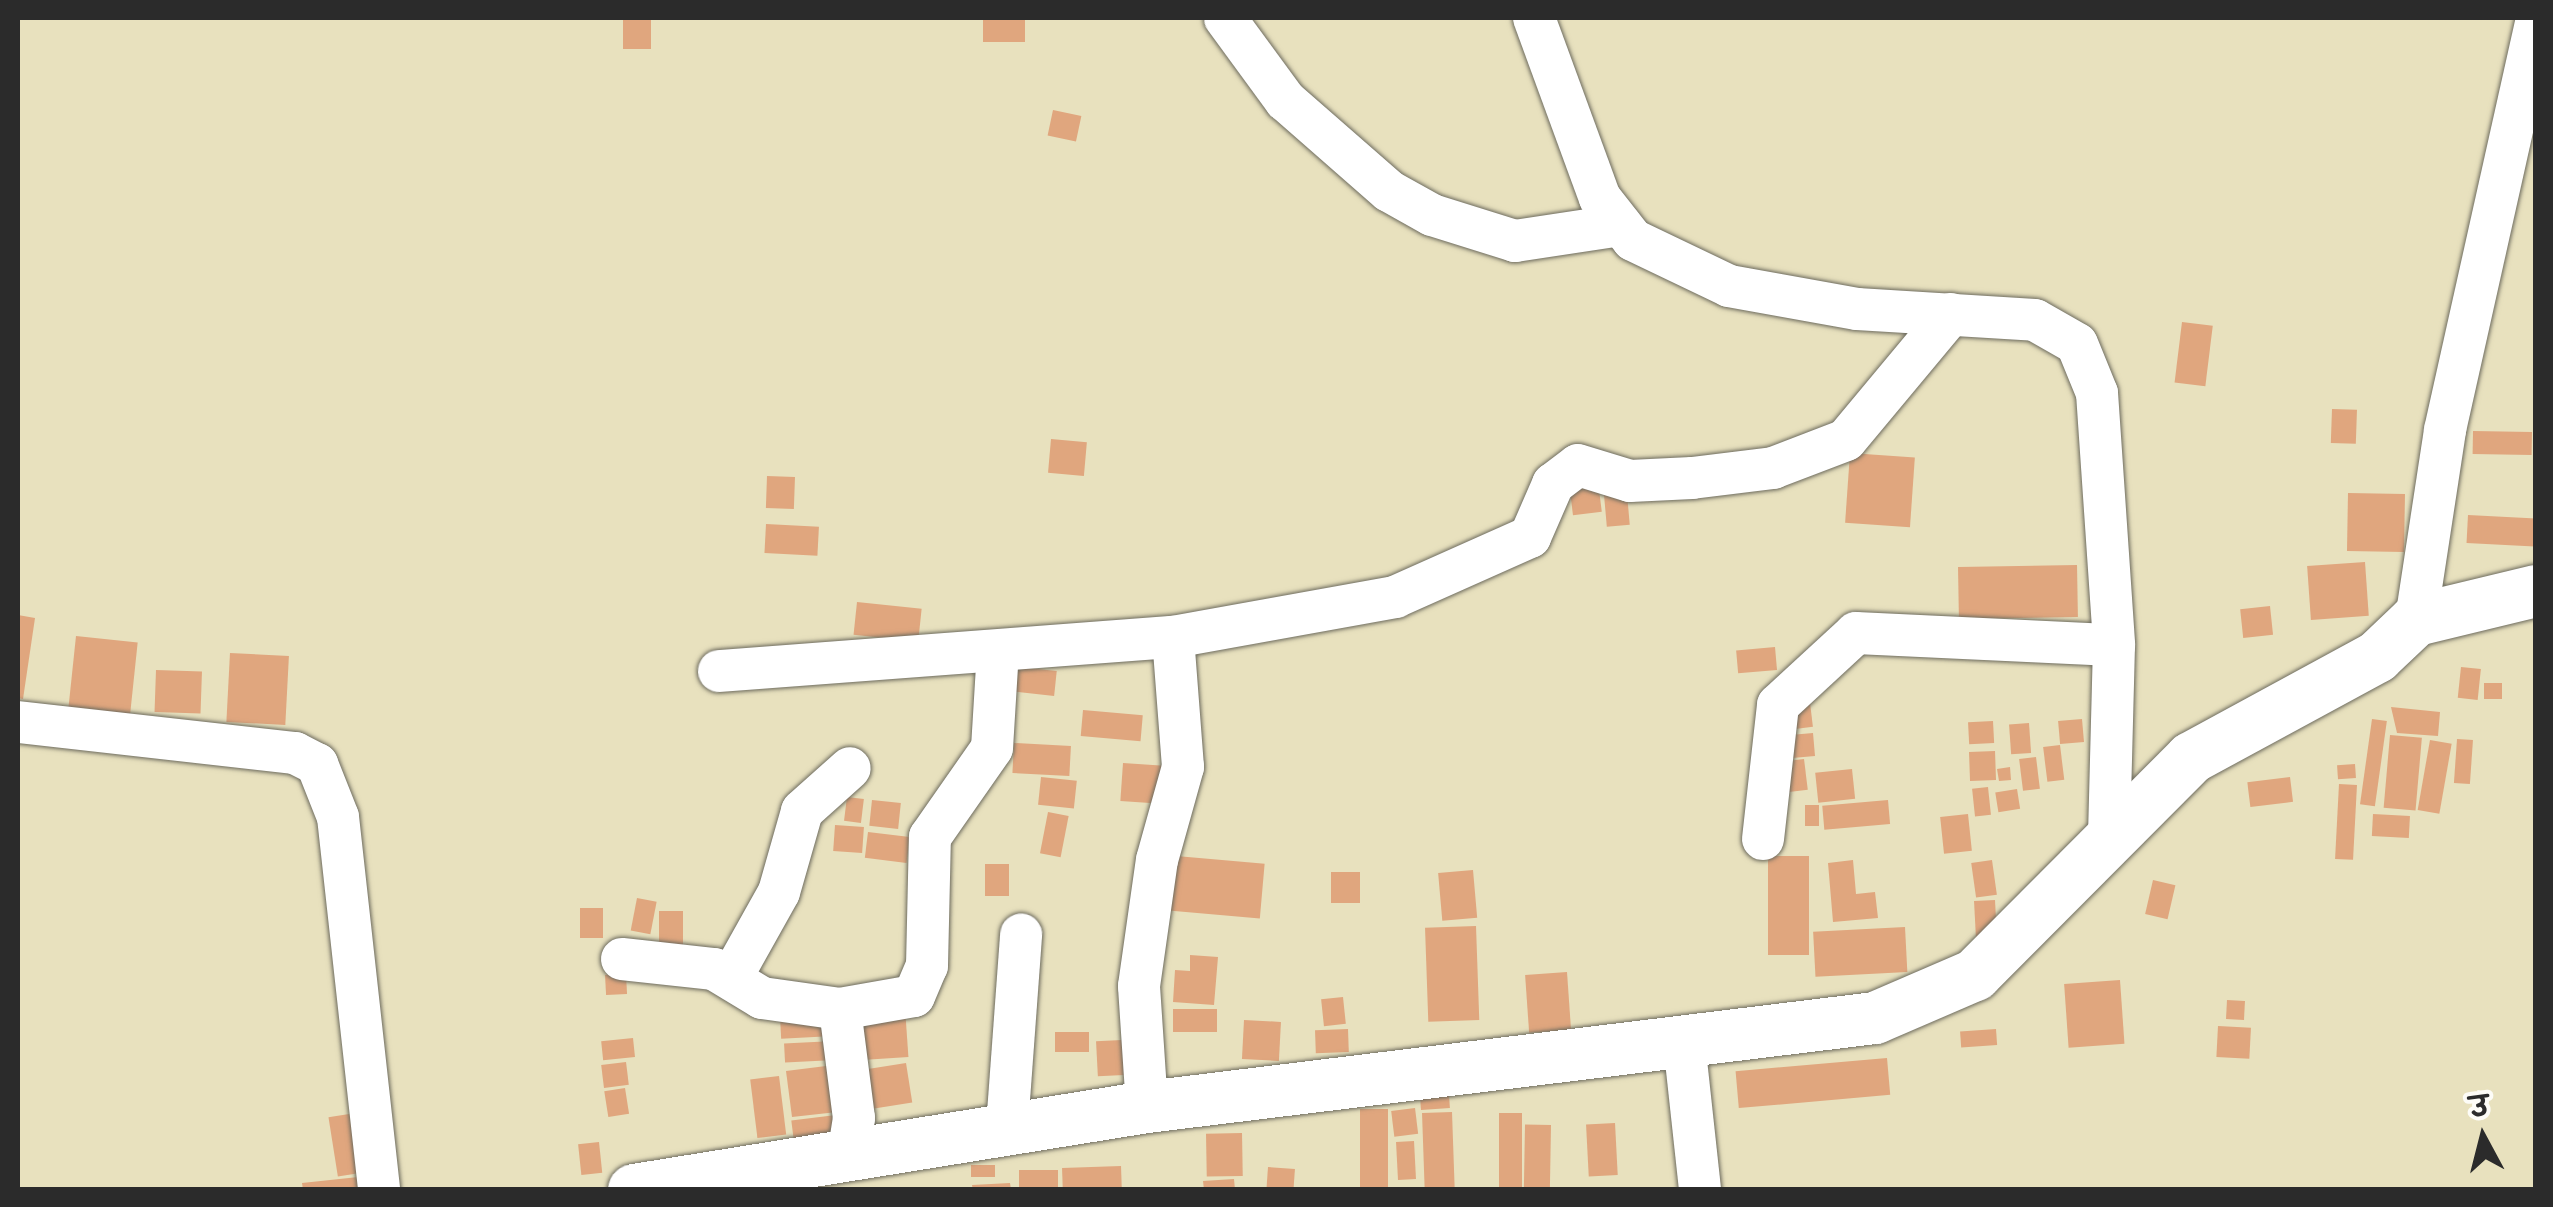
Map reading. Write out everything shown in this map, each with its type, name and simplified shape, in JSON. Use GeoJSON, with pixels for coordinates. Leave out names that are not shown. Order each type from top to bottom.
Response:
{"type":"FeatureCollection","features":[{"type":"Feature","properties":{"kind":"street"},"geometry":{"type":"LineString","coordinates":[[1225,18],[1285,100],[1390,191],[1432,215],[1515,240],[1621,225]]}},
{"type":"Feature","properties":{"kind":"street"},"geometry":{"type":"LineString","coordinates":[[1534,18],[1600,198],[1634,240],[1730,286],[2058,327],[2089,368],[2114,645],[2109,831]]}},
{"type":"Feature","properties":{"kind":"street"},"geometry":{"type":"LineString","coordinates":[[2416,620],[2445,430],[2536,23]]}},
{"type":"Feature","properties":{"kind":"street"},"geometry":{"type":"LineString","coordinates":[[719,670],[1173,637],[1309,617],[1458,574],[1530,537],[1553,484],[1578,465],[1630,482],[1811,456],[1871,420],[1951,314]]}},
{"type":"Feature","properties":{"kind":"street"},"geometry":{"type":"LineString","coordinates":[[634,1190],[848,1151],[1148,1107],[1684,1042],[1822,1030],[1933,1000],[2009,946],[2109,831],[2191,758],[2377,656],[2416,620],[2536,591]]}},
{"type":"Feature","properties":{"kind":"street"},"geometry":{"type":"LineString","coordinates":[[1762,839],[1778,705],[1856,633],[2114,645]]}},
{"type":"Feature","properties":{"kind":"street"},"geometry":{"type":"LineString","coordinates":[[1148,1107],[1139,986],[1156,860],[1182,767],[1173,637]]}},
{"type":"Feature","properties":{"kind":"street"},"geometry":{"type":"LineString","coordinates":[[622,959],[731,978],[762,998],[840,1009],[899,1002],[924,985],[930,837],[954,791],[992,748],[998,651]]}},
{"type":"Feature","properties":{"kind":"street"},"geometry":{"type":"LineString","coordinates":[[18,722],[296,753],[318,764],[338,817],[379,1190]]}},
{"type":"Feature","properties":{"kind":"street"},"geometry":{"type":"LineString","coordinates":[[731,978],[779,892],[802,811],[850,768]]}},
{"type":"Feature","properties":{"kind":"street"},"geometry":{"type":"LineString","coordinates":[[1008,1127],[1020,935]]}},
{"type":"Feature","properties":{"kind":"street"},"geometry":{"type":"LineString","coordinates":[[840,1009],[854,1118],[848,1151]]}},
{"type":"Feature","properties":{"kind":"street"},"geometry":{"type":"LineString","coordinates":[[1684,1042],[1700,1190]]}},
{"type":"Feature","properties":{"kind":"building"},"geometry":{"type":"Polygon","coordinates":[[[623,18],[651,18],[651,49],[623,49],[623,18]]]}},
{"type":"Feature","properties":{"kind":"building"},"geometry":{"type":"Polygon","coordinates":[[[983,18],[1025,18],[1025,42],[983,42],[983,18]]]}},
{"type":"Feature","properties":{"kind":"building"},"geometry":{"type":"Polygon","coordinates":[[[1053,110],[1081,116],[1076,141],[1048,135],[1053,110]]]}},
{"type":"Feature","properties":{"kind":"building"},"geometry":{"type":"Polygon","coordinates":[[[2182,322],[2213,326],[2205,386],[2175,383],[2182,322]]]}},
{"type":"Feature","properties":{"kind":"building"},"geometry":{"type":"Polygon","coordinates":[[[2332,409],[2357,410],[2356,444],[2331,443],[2332,409]]]}},
{"type":"Feature","properties":{"kind":"building"},"geometry":{"type":"Polygon","coordinates":[[[2473,431],[2532,432],[2532,455],[2473,454],[2473,431]]]}},
{"type":"Feature","properties":{"kind":"building"},"geometry":{"type":"Polygon","coordinates":[[[1051,439],[1087,442],[1084,476],[1048,473],[1051,439]]]}},
{"type":"Feature","properties":{"kind":"building"},"geometry":{"type":"Polygon","coordinates":[[[1850,453],[1915,458],[1910,527],[1845,523],[1850,453]]]}},
{"type":"Feature","properties":{"kind":"building"},"geometry":{"type":"Polygon","coordinates":[[[767,476],[795,477],[794,509],[766,508],[767,476]]]}},
{"type":"Feature","properties":{"kind":"building"},"geometry":{"type":"Polygon","coordinates":[[[1598,481],[1602,512],[1573,515],[1569,485],[1598,481]]]}},
{"type":"Feature","properties":{"kind":"building"},"geometry":{"type":"Polygon","coordinates":[[[1626,482],[1630,525],[1607,527],[1603,484],[1626,482]]]}},
{"type":"Feature","properties":{"kind":"building"},"geometry":{"type":"Polygon","coordinates":[[[2348,493],[2405,494],[2404,552],[2347,551],[2348,493]]]}},
{"type":"Feature","properties":{"kind":"building"},"geometry":{"type":"Polygon","coordinates":[[[2468,515],[2536,519],[2534,547],[2467,543],[2468,515]]]}},
{"type":"Feature","properties":{"kind":"building"},"geometry":{"type":"Polygon","coordinates":[[[766,524],[819,527],[817,556],[764,553],[766,524]]]}},
{"type":"Feature","properties":{"kind":"building"},"geometry":{"type":"Polygon","coordinates":[[[2365,562],[2369,616],[2311,620],[2307,566],[2365,562]]]}},
{"type":"Feature","properties":{"kind":"building"},"geometry":{"type":"Polygon","coordinates":[[[2077,565],[2078,617],[1959,619],[1958,567],[2077,565]]]}},
{"type":"Feature","properties":{"kind":"building"},"geometry":{"type":"Polygon","coordinates":[[[857,602],[922,609],[918,642],[854,635],[857,602]]]}},
{"type":"Feature","properties":{"kind":"building"},"geometry":{"type":"Polygon","coordinates":[[[2270,606],[2273,635],[2243,638],[2240,609],[2270,606]]]}},
{"type":"Feature","properties":{"kind":"building"},"geometry":{"type":"Polygon","coordinates":[[[18,615],[35,618],[23,699],[18,698],[18,615]]]}},
{"type":"Feature","properties":{"kind":"building"},"geometry":{"type":"Polygon","coordinates":[[[76,636],[138,642],[130,717],[68,711],[76,636]]]}},
{"type":"Feature","properties":{"kind":"building"},"geometry":{"type":"Polygon","coordinates":[[[1775,647],[1777,670],[1738,673],[1736,650],[1775,647]]]}},
{"type":"Feature","properties":{"kind":"building"},"geometry":{"type":"Polygon","coordinates":[[[230,653],[289,656],[285,725],[226,722],[230,653]]]}},
{"type":"Feature","properties":{"kind":"building"},"geometry":{"type":"Polygon","coordinates":[[[1009,666],[1057,671],[1054,696],[1006,691],[1009,666]]]}},
{"type":"Feature","properties":{"kind":"building"},"geometry":{"type":"Polygon","coordinates":[[[2461,667],[2481,669],[2478,700],[2458,698],[2461,667]]]}},
{"type":"Feature","properties":{"kind":"building"},"geometry":{"type":"Polygon","coordinates":[[[156,670],[202,672],[201,714],[155,712],[156,670]]]}},
{"type":"Feature","properties":{"kind":"building"},"geometry":{"type":"Polygon","coordinates":[[[2484,683],[2502,683],[2502,699],[2484,699],[2484,683]]]}},
{"type":"Feature","properties":{"kind":"building"},"geometry":{"type":"Polygon","coordinates":[[[1810,703],[1813,727],[1787,730],[1784,706],[1810,703]]]}},
{"type":"Feature","properties":{"kind":"building"},"geometry":{"type":"Polygon","coordinates":[[[2391,707],[2440,712],[2438,736],[2397,733],[2391,707]]]}},
{"type":"Feature","properties":{"kind":"building"},"geometry":{"type":"Polygon","coordinates":[[[1083,710],[1143,715],[1141,741],[1081,736],[1083,710]]]}},
{"type":"Feature","properties":{"kind":"building"},"geometry":{"type":"Polygon","coordinates":[[[2082,719],[2084,742],[2060,744],[2058,721],[2082,719]]]}},
{"type":"Feature","properties":{"kind":"building"},"geometry":{"type":"Polygon","coordinates":[[[2372,719],[2387,721],[2375,806],[2360,804],[2372,719]]]}},
{"type":"Feature","properties":{"kind":"building"},"geometry":{"type":"Polygon","coordinates":[[[1993,721],[1994,743],[1969,744],[1968,722],[1993,721]]]}},
{"type":"Feature","properties":{"kind":"building"},"geometry":{"type":"Polygon","coordinates":[[[2029,723],[2031,753],[2011,754],[2009,724],[2029,723]]]}},
{"type":"Feature","properties":{"kind":"building"},"geometry":{"type":"Polygon","coordinates":[[[1813,733],[1815,756],[1781,759],[1779,736],[1813,733]]]}},
{"type":"Feature","properties":{"kind":"building"},"geometry":{"type":"Polygon","coordinates":[[[2390,735],[2422,738],[2416,811],[2384,808],[2390,735]]]}},
{"type":"Feature","properties":{"kind":"building"},"geometry":{"type":"Polygon","coordinates":[[[2457,739],[2473,740],[2470,784],[2454,783],[2457,739]]]}},
{"type":"Feature","properties":{"kind":"building"},"geometry":{"type":"Polygon","coordinates":[[[2430,740],[2452,744],[2439,814],[2418,810],[2430,740]]]}},
{"type":"Feature","properties":{"kind":"building"},"geometry":{"type":"Polygon","coordinates":[[[1014,743],[1071,746],[1069,776],[1012,773],[1014,743]]]}},
{"type":"Feature","properties":{"kind":"building"},"geometry":{"type":"Polygon","coordinates":[[[2060,745],[2064,780],[2047,782],[2043,747],[2060,745]]]}},
{"type":"Feature","properties":{"kind":"building"},"geometry":{"type":"Polygon","coordinates":[[[1995,751],[1996,780],[1970,781],[1969,752],[1995,751]]]}},
{"type":"Feature","properties":{"kind":"building"},"geometry":{"type":"Polygon","coordinates":[[[2036,757],[2040,789],[2023,791],[2019,759],[2036,757]]]}},
{"type":"Feature","properties":{"kind":"building"},"geometry":{"type":"Polygon","coordinates":[[[1804,759],[1808,790],[1787,792],[1783,762],[1804,759]]]}},
{"type":"Feature","properties":{"kind":"building"},"geometry":{"type":"Polygon","coordinates":[[[1123,763],[1164,766],[1161,804],[1120,801],[1123,763]]]}},
{"type":"Feature","properties":{"kind":"building"},"geometry":{"type":"Polygon","coordinates":[[[2355,764],[2356,778],[2338,779],[2337,765],[2355,764]]]}},
{"type":"Feature","properties":{"kind":"building"},"geometry":{"type":"Polygon","coordinates":[[[2010,767],[2011,780],[1999,781],[1997,769],[2010,767]]]}},
{"type":"Feature","properties":{"kind":"building"},"geometry":{"type":"Polygon","coordinates":[[[1852,769],[1855,799],[1818,803],[1815,773],[1852,769]]]}},
{"type":"Feature","properties":{"kind":"building"},"geometry":{"type":"Polygon","coordinates":[[[1041,777],[1077,781],[1074,809],[1038,805],[1041,777]]]}},
{"type":"Feature","properties":{"kind":"building"},"geometry":{"type":"Polygon","coordinates":[[[2290,777],[2293,802],[2250,807],[2247,782],[2290,777]]]}},
{"type":"Feature","properties":{"kind":"building"},"geometry":{"type":"Polygon","coordinates":[[[2339,784],[2357,785],[2353,860],[2335,859],[2339,784]]]}},
{"type":"Feature","properties":{"kind":"building"},"geometry":{"type":"Polygon","coordinates":[[[1988,787],[1991,815],[1975,817],[1972,789],[1988,787]]]}},
{"type":"Feature","properties":{"kind":"building"},"geometry":{"type":"Polygon","coordinates":[[[2017,789],[2020,809],[1998,812],[1995,792],[2017,789]]]}},
{"type":"Feature","properties":{"kind":"building"},"geometry":{"type":"Polygon","coordinates":[[[847,797],[864,799],[861,823],[844,821],[847,797]]]}},
{"type":"Feature","properties":{"kind":"building"},"geometry":{"type":"Polygon","coordinates":[[[872,800],[901,803],[898,829],[869,826],[872,800]]]}},
{"type":"Feature","properties":{"kind":"building"},"geometry":{"type":"Polygon","coordinates":[[[1888,800],[1890,824],[1824,830],[1822,806],[1888,800]]]}},
{"type":"Feature","properties":{"kind":"building"},"geometry":{"type":"Polygon","coordinates":[[[1805,805],[1819,805],[1819,826],[1805,826],[1805,805]]]}},
{"type":"Feature","properties":{"kind":"building"},"geometry":{"type":"Polygon","coordinates":[[[1048,812],[1069,816],[1061,857],[1040,853],[1048,812]]]}},
{"type":"Feature","properties":{"kind":"building"},"geometry":{"type":"Polygon","coordinates":[[[1968,814],[1972,851],[1944,854],[1940,817],[1968,814]]]}},
{"type":"Feature","properties":{"kind":"building"},"geometry":{"type":"Polygon","coordinates":[[[2373,814],[2410,816],[2409,838],[2372,836],[2373,814]]]}},
{"type":"Feature","properties":{"kind":"building"},"geometry":{"type":"Polygon","coordinates":[[[835,825],[864,827],[862,853],[833,851],[835,825]]]}},
{"type":"Feature","properties":{"kind":"building"},"geometry":{"type":"Polygon","coordinates":[[[868,832],[910,837],[907,863],[865,858],[868,832]]]}},
{"type":"Feature","properties":{"kind":"building"},"geometry":{"type":"Polygon","coordinates":[[[1165,855],[1265,864],[1260,919],[1160,910],[1165,855]]]}},
{"type":"Feature","properties":{"kind":"building"},"geometry":{"type":"Polygon","coordinates":[[[1768,856],[1809,856],[1809,955],[1768,955],[1768,856]]]}},
{"type":"Feature","properties":{"kind":"building"},"geometry":{"type":"Polygon","coordinates":[[[1853,860],[1856,894],[1875,892],[1878,918],[1833,922],[1828,863],[1853,860]]]}},
{"type":"Feature","properties":{"kind":"building"},"geometry":{"type":"Polygon","coordinates":[[[1992,860],[1997,895],[1976,898],[1971,863],[1992,860]]]}},
{"type":"Feature","properties":{"kind":"building"},"geometry":{"type":"Polygon","coordinates":[[[985,864],[1009,864],[1009,896],[985,896],[985,864]]]}},
{"type":"Feature","properties":{"kind":"building"},"geometry":{"type":"Polygon","coordinates":[[[1473,870],[1477,918],[1442,921],[1438,873],[1473,870]]]}},
{"type":"Feature","properties":{"kind":"building"},"geometry":{"type":"Polygon","coordinates":[[[1331,872],[1360,872],[1360,903],[1331,903],[1331,872]]]}},
{"type":"Feature","properties":{"kind":"building"},"geometry":{"type":"Polygon","coordinates":[[[2153,880],[2175,885],[2168,919],[2145,914],[2153,880]]]}},
{"type":"Feature","properties":{"kind":"building"},"geometry":{"type":"Polygon","coordinates":[[[637,898],[657,902],[650,934],[631,930],[637,898]]]}},
{"type":"Feature","properties":{"kind":"building"},"geometry":{"type":"Polygon","coordinates":[[[1995,900],[1997,937],[1976,938],[1974,901],[1995,900]]]}},
{"type":"Feature","properties":{"kind":"building"},"geometry":{"type":"Polygon","coordinates":[[[580,908],[603,908],[603,938],[580,938],[580,908]]]}},
{"type":"Feature","properties":{"kind":"building"},"geometry":{"type":"Polygon","coordinates":[[[659,911],[683,911],[683,945],[659,945],[659,911]]]}},
{"type":"Feature","properties":{"kind":"building"},"geometry":{"type":"Polygon","coordinates":[[[1476,926],[1479,1020],[1428,1022],[1425,928],[1476,926]]]}},
{"type":"Feature","properties":{"kind":"building"},"geometry":{"type":"Polygon","coordinates":[[[1905,927],[1907,972],[1815,977],[1813,932],[1905,927]]]}},
{"type":"Feature","properties":{"kind":"building"},"geometry":{"type":"Polygon","coordinates":[[[1190,955],[1218,957],[1214,1005],[1173,1002],[1175,970],[1190,971],[1190,955]]]}},
{"type":"Feature","properties":{"kind":"building"},"geometry":{"type":"Polygon","coordinates":[[[1567,972],[1571,1030],[1529,1033],[1525,975],[1567,972]]]}},
{"type":"Feature","properties":{"kind":"building"},"geometry":{"type":"Polygon","coordinates":[[[626,974],[627,994],[606,995],[605,975],[626,974]]]}},
{"type":"Feature","properties":{"kind":"building"},"geometry":{"type":"Polygon","coordinates":[[[2120,980],[2124,1044],[2069,1048],[2064,984],[2120,980]]]}},
{"type":"Feature","properties":{"kind":"building"},"geometry":{"type":"Polygon","coordinates":[[[1343,997],[1346,1024],[1324,1026],[1321,999],[1343,997]]]}},
{"type":"Feature","properties":{"kind":"building"},"geometry":{"type":"Polygon","coordinates":[[[2227,1000],[2245,1001],[2244,1020],[2226,1019],[2227,1000]]]}},
{"type":"Feature","properties":{"kind":"building"},"geometry":{"type":"Polygon","coordinates":[[[905,1008],[908,1057],[859,1060],[855,1011],[905,1008]]]}},
{"type":"Feature","properties":{"kind":"building"},"geometry":{"type":"Polygon","coordinates":[[[1173,1009],[1217,1009],[1217,1032],[1173,1032],[1173,1009]]]}},
{"type":"Feature","properties":{"kind":"building"},"geometry":{"type":"Polygon","coordinates":[[[832,1015],[833,1036],[781,1039],[780,1018],[832,1015]]]}},
{"type":"Feature","properties":{"kind":"building"},"geometry":{"type":"Polygon","coordinates":[[[1244,1020],[1281,1022],[1279,1061],[1242,1059],[1244,1020]]]}},
{"type":"Feature","properties":{"kind":"building"},"geometry":{"type":"Polygon","coordinates":[[[2218,1026],[2251,1028],[2249,1059],[2216,1057],[2218,1026]]]}},
{"type":"Feature","properties":{"kind":"building"},"geometry":{"type":"Polygon","coordinates":[[[1348,1029],[1349,1052],[1316,1053],[1315,1030],[1348,1029]]]}},
{"type":"Feature","properties":{"kind":"building"},"geometry":{"type":"Polygon","coordinates":[[[1996,1029],[1997,1045],[1961,1047],[1960,1032],[1996,1029]]]}},
{"type":"Feature","properties":{"kind":"building"},"geometry":{"type":"Polygon","coordinates":[[[1055,1032],[1089,1032],[1089,1052],[1055,1052],[1055,1032]]]}},
{"type":"Feature","properties":{"kind":"building"},"geometry":{"type":"Polygon","coordinates":[[[633,1038],[635,1057],[603,1060],[601,1041],[633,1038]]]}},
{"type":"Feature","properties":{"kind":"building"},"geometry":{"type":"Polygon","coordinates":[[[1122,1040],[1124,1075],[1098,1076],[1096,1041],[1122,1040]]]}},
{"type":"Feature","properties":{"kind":"building"},"geometry":{"type":"Polygon","coordinates":[[[834,1041],[835,1060],[785,1063],[784,1044],[834,1041]]]}},
{"type":"Feature","properties":{"kind":"building"},"geometry":{"type":"Polygon","coordinates":[[[1887,1058],[1890,1095],[1739,1108],[1736,1071],[1887,1058]]]}},
{"type":"Feature","properties":{"kind":"building"},"geometry":{"type":"Polygon","coordinates":[[[626,1062],[629,1085],[604,1088],[601,1065],[626,1062]]]}},
{"type":"Feature","properties":{"kind":"building"},"geometry":{"type":"Polygon","coordinates":[[[906,1063],[912,1103],[865,1110],[859,1071],[906,1063]]]}},
{"type":"Feature","properties":{"kind":"building"},"geometry":{"type":"Polygon","coordinates":[[[842,1064],[837,1112],[792,1117],[786,1071],[842,1064]]]}},
{"type":"Feature","properties":{"kind":"building"},"geometry":{"type":"Polygon","coordinates":[[[779,1076],[786,1135],[757,1138],[750,1080],[779,1076]]]}},
{"type":"Feature","properties":{"kind":"building"},"geometry":{"type":"Polygon","coordinates":[[[625,1088],[629,1114],[608,1117],[604,1091],[625,1088]]]}},
{"type":"Feature","properties":{"kind":"building"},"geometry":{"type":"Polygon","coordinates":[[[1449,1095],[1450,1108],[1421,1110],[1420,1097],[1449,1095]]]}},
{"type":"Feature","properties":{"kind":"building"},"geometry":{"type":"Polygon","coordinates":[[[1415,1108],[1418,1134],[1394,1137],[1391,1111],[1415,1108]]]}},
{"type":"Feature","properties":{"kind":"building"},"geometry":{"type":"Polygon","coordinates":[[[1360,1109],[1388,1109],[1388,1188],[1360,1188],[1360,1109]]]}},
{"type":"Feature","properties":{"kind":"building"},"geometry":{"type":"Polygon","coordinates":[[[368,1111],[377,1170],[338,1177],[328,1117],[368,1111]]]}},
{"type":"Feature","properties":{"kind":"building"},"geometry":{"type":"Polygon","coordinates":[[[1452,1112],[1455,1190],[1425,1190],[1422,1113],[1452,1112]]]}},
{"type":"Feature","properties":{"kind":"building"},"geometry":{"type":"Polygon","coordinates":[[[1499,1113],[1522,1113],[1522,1190],[1499,1190],[1499,1113]]]}},
{"type":"Feature","properties":{"kind":"building"},"geometry":{"type":"Polygon","coordinates":[[[836,1115],[839,1141],[795,1146],[791,1120],[836,1115]]]}},
{"type":"Feature","properties":{"kind":"building"},"geometry":{"type":"Polygon","coordinates":[[[1615,1123],[1618,1175],[1589,1176],[1586,1125],[1615,1123]]]}},
{"type":"Feature","properties":{"kind":"building"},"geometry":{"type":"Polygon","coordinates":[[[1525,1125],[1551,1125],[1550,1190],[1524,1190],[1525,1125]]]}},
{"type":"Feature","properties":{"kind":"building"},"geometry":{"type":"Polygon","coordinates":[[[1242,1133],[1243,1176],[1207,1177],[1206,1134],[1242,1133]]]}},
{"type":"Feature","properties":{"kind":"building"},"geometry":{"type":"Polygon","coordinates":[[[1414,1141],[1416,1179],[1398,1180],[1396,1142],[1414,1141]]]}},
{"type":"Feature","properties":{"kind":"building"},"geometry":{"type":"Polygon","coordinates":[[[599,1142],[602,1173],[581,1175],[578,1144],[599,1142]]]}},
{"type":"Feature","properties":{"kind":"building"},"geometry":{"type":"Polygon","coordinates":[[[971,1165],[995,1165],[995,1177],[971,1177],[971,1165]]]}},
{"type":"Feature","properties":{"kind":"building"},"geometry":{"type":"Polygon","coordinates":[[[1121,1166],[1122,1190],[1063,1190],[1062,1168],[1121,1166]]]}},
{"type":"Feature","properties":{"kind":"building"},"geometry":{"type":"Polygon","coordinates":[[[1268,1167],[1295,1169],[1293,1190],[1266,1190],[1268,1167]]]}},
{"type":"Feature","properties":{"kind":"building"},"geometry":{"type":"Polygon","coordinates":[[[1019,1170],[1058,1170],[1058,1190],[1019,1190],[1019,1170]]]}},
{"type":"Feature","properties":{"kind":"building"},"geometry":{"type":"Polygon","coordinates":[[[377,1175],[379,1190],[303,1190],[302,1183],[377,1175]]]}},
{"type":"Feature","properties":{"kind":"building"},"geometry":{"type":"Polygon","coordinates":[[[1234,1179],[1235,1190],[1204,1190],[1203,1181],[1234,1179]]]}},
{"type":"Feature","properties":{"kind":"building"},"geometry":{"type":"Polygon","coordinates":[[[1010,1183],[1011,1190],[973,1190],[972,1185],[1010,1183]]]}}]}
